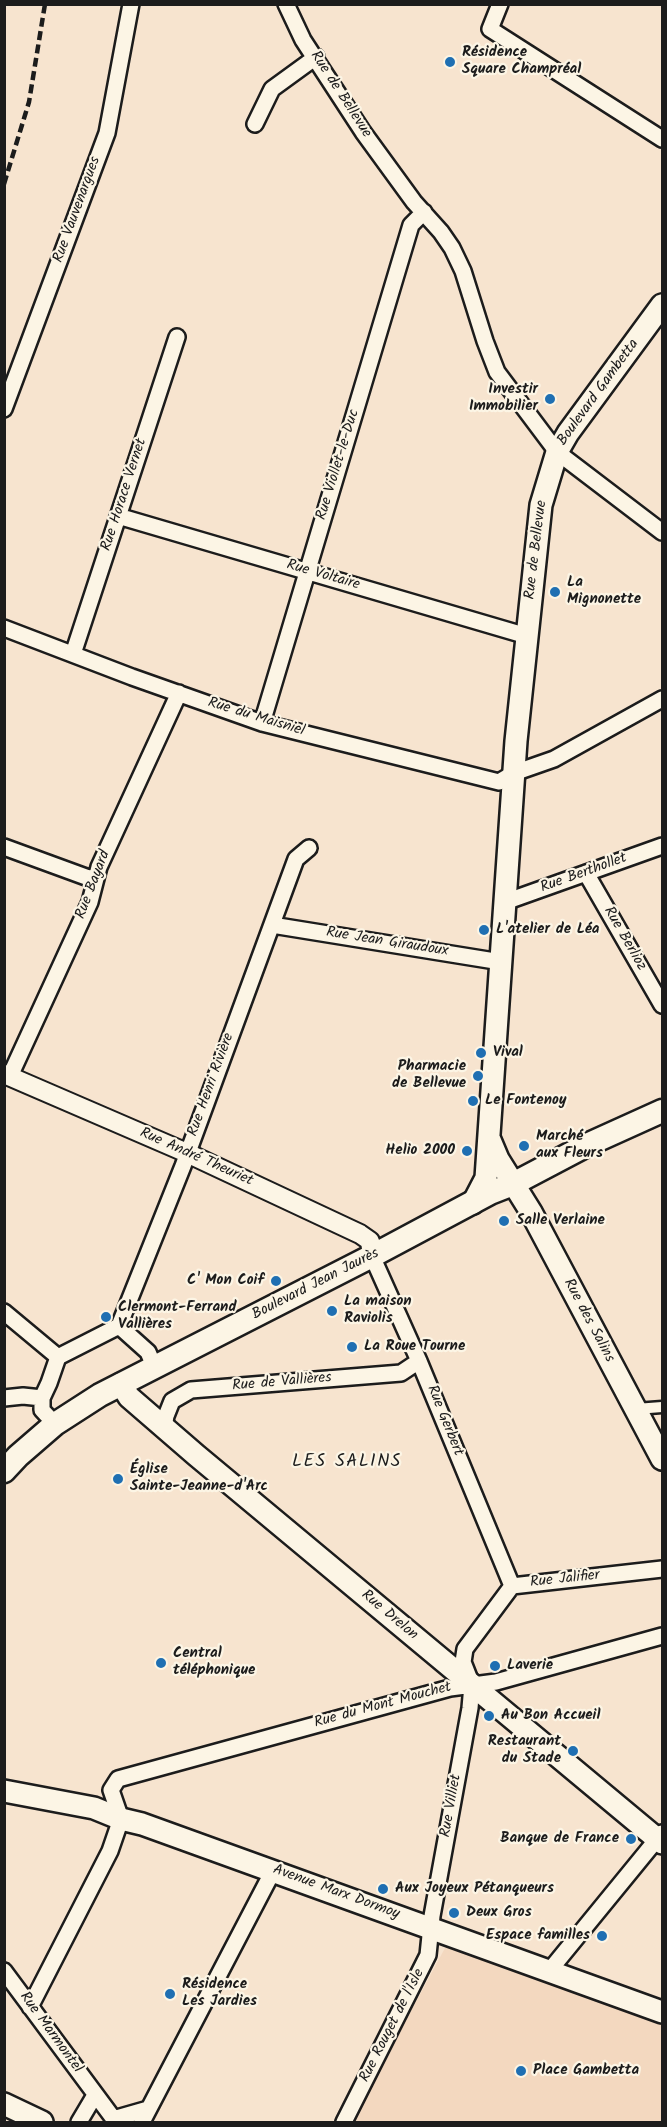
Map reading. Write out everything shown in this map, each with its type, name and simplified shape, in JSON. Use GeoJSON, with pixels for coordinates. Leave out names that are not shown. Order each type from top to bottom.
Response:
{"type":"FeatureCollection","features":[{"type":"Feature","properties":{"kind":"main road","name":"Boulevard Gambetta"},"geometry":{"type":"LineString","coordinates":[[557,452],[568,433],[663,305]]}},
{"type":"Feature","properties":{"kind":"main road","name":"Rue de Bellevue"},"geometry":{"type":"LineString","coordinates":[[473,1203],[486,1178],[514,773],[527,636],[541,505],[557,452]]}},
{"type":"Feature","properties":{"kind":"main road","name":"Boulevard Jean Jaurès"},"geometry":{"type":"LineString","coordinates":[[4,1471],[55,1424],[121,1384],[589,1144],[663,1111]]}},
{"type":"Feature","properties":{"kind":"main road"},"geometry":{"type":"LineString","coordinates":[[489,1139],[513,1184]]}},
{"type":"Feature","properties":{"kind":"main road","name":"Rue des Salins"},"geometry":{"type":"LineString","coordinates":[[513,1184],[531,1212],[663,1459]]}},
{"type":"Feature","properties":{"kind":"main road","name":"Rue Drelon"},"geometry":{"type":"LineString","coordinates":[[121,1384],[129,1397],[472,1684],[661,1838]]}},
{"type":"Feature","properties":{"kind":"main road","name":"Avenue Marx Dormoy"},"geometry":{"type":"LineString","coordinates":[[4,1791],[94,1808],[121,1819],[152,1827],[663,2012]]}},
{"type":"Feature","properties":{"kind":"main road"},"geometry":{"type":"LineString","coordinates":[[4,2104],[42,2122]]}},
{"type":"Feature","properties":{"kind":"street","name":"Rue Vauvenargues"},"geometry":{"type":"LineString","coordinates":[[4,409],[107,133],[131,4]]}},
{"type":"Feature","properties":{"kind":"street","name":"Rue de Bellevue"},"geometry":{"type":"LineString","coordinates":[[286,4],[298,31],[363,132],[414,202],[452,248],[475,303],[485,341],[497,372],[557,452]]}},
{"type":"Feature","properties":{"kind":"street"},"geometry":{"type":"LineString","coordinates":[[500,4],[489,29],[663,139]]}},
{"type":"Feature","properties":{"kind":"street"},"geometry":{"type":"LineString","coordinates":[[255,124],[272,88],[316,57]]}},
{"type":"Feature","properties":{"kind":"street","name":"Rue Viollet-le-Duc"},"geometry":{"type":"LineString","coordinates":[[262,723],[411,225],[424,212]]}},
{"type":"Feature","properties":{"kind":"street","name":"Rue Horace Vernet"},"geometry":{"type":"LineString","coordinates":[[73,654],[177,336]]}},
{"type":"Feature","properties":{"kind":"street"},"geometry":{"type":"LineString","coordinates":[[557,452],[663,532]]}},
{"type":"Feature","properties":{"kind":"street","name":"Rue Voltaire"},"geometry":{"type":"LineString","coordinates":[[118,516],[527,636]]}},
{"type":"Feature","properties":{"kind":"street","name":"Rue du Maisniel"},"geometry":{"type":"LineString","coordinates":[[4,628],[262,723],[499,782],[514,773],[554,759],[663,699]]}},
{"type":"Feature","properties":{"kind":"street","name":"Rue Bayard"},"geometry":{"type":"LineString","coordinates":[[7,1075],[90,902],[99,867],[178,693]]}},
{"type":"Feature","properties":{"kind":"street","name":"Rue Berthollet"},"geometry":{"type":"LineString","coordinates":[[505,902],[663,846]]}},
{"type":"Feature","properties":{"kind":"street"},"geometry":{"type":"LineString","coordinates":[[4,847],[86,878],[96,879]]}},
{"type":"Feature","properties":{"kind":"street","name":"Rue Henri Rivière"},"geometry":{"type":"LineString","coordinates":[[119,1326],[187,1153],[296,859],[309,848]]}},
{"type":"Feature","properties":{"kind":"street","name":"Rue Berlioz"},"geometry":{"type":"LineString","coordinates":[[586,873],[663,1005]]}},
{"type":"Feature","properties":{"kind":"street","name":"Rue Jean Giraudoux"},"geometry":{"type":"LineString","coordinates":[[272,925],[501,962]]}},
{"type":"Feature","properties":{"kind":"street","name":"Rue André Theuriet"},"geometry":{"type":"LineString","coordinates":[[7,1075],[187,1153],[360,1234],[370,1241],[372,1256]]}},
{"type":"Feature","properties":{"kind":"street","name":"Rue Gerbert"},"geometry":{"type":"LineString","coordinates":[[372,1256],[419,1361],[512,1586]]}},
{"type":"Feature","properties":{"kind":"street"},"geometry":{"type":"LineString","coordinates":[[4,1312],[58,1357]]}},
{"type":"Feature","properties":{"kind":"street"},"geometry":{"type":"LineString","coordinates":[[55,1424],[42,1410],[42,1398],[58,1357],[119,1326],[148,1352],[154,1366]]}},
{"type":"Feature","properties":{"kind":"street","name":"Rue de Vallières"},"geometry":{"type":"LineString","coordinates":[[165,1426],[172,1401],[191,1390],[401,1373],[419,1361]]}},
{"type":"Feature","properties":{"kind":"street"},"geometry":{"type":"LineString","coordinates":[[4,1398],[23,1396],[42,1398]]}},
{"type":"Feature","properties":{"kind":"street"},"geometry":{"type":"LineString","coordinates":[[636,1409],[663,1407]]}},
{"type":"Feature","properties":{"kind":"street","name":"Rue Jalifier"},"geometry":{"type":"LineString","coordinates":[[472,1684],[463,1662],[465,1649],[512,1586],[663,1569]]}},
{"type":"Feature","properties":{"kind":"street","name":"Rue du Mont Mouchet"},"geometry":{"type":"LineString","coordinates":[[94,1808],[118,1779],[133,1773],[450,1688],[496,1682],[663,1636]]}},
{"type":"Feature","properties":{"kind":"street","name":"Rue Villiet"},"geometry":{"type":"LineString","coordinates":[[432,1927],[432,1916],[470,1708],[472,1684]]}},
{"type":"Feature","properties":{"kind":"street"},"geometry":{"type":"LineString","coordinates":[[30,2007],[110,1851],[121,1819],[111,1790]]}},
{"type":"Feature","properties":{"kind":"street"},"geometry":{"type":"LineString","coordinates":[[550,1970],[661,1838]]}},
{"type":"Feature","properties":{"kind":"street"},"geometry":{"type":"LineString","coordinates":[[115,2121],[145,2116],[273,1871]]}},
{"type":"Feature","properties":{"kind":"street","name":"Rue Rouget de l'Isle"},"geometry":{"type":"LineString","coordinates":[[344,2122],[428,1955],[432,1927]]}},
{"type":"Feature","properties":{"kind":"street","name":"Rue Marmontel"},"geometry":{"type":"LineString","coordinates":[[4,1971],[115,2121]]}},
{"type":"Feature","properties":{"kind":"street"},"geometry":{"type":"LineString","coordinates":[[79,2122],[95,2095]]}},
{"type":"Feature","properties":{"kind":"shaded area","name":"Place Gambetta"},"geometry":{"type":"Polygon","coordinates":[[[450,1945],[662,2020],[662,2122],[351,2122],[445,1948],[450,1945]]]}},
{"type":"Feature","properties":{"kind":"railway"},"geometry":{"type":"LineString","coordinates":[[4,184],[29,102],[45,4]]}},
{"type":"Feature","properties":{"kind":"place","name":"Résidence Square Champréal"},"geometry":{"type":"Point","coordinates":[450,62]}},
{"type":"Feature","properties":{"kind":"place","name":"Investir Immobilier"},"geometry":{"type":"Point","coordinates":[550,399]}},
{"type":"Feature","properties":{"kind":"place","name":"La Mignonette"},"geometry":{"type":"Point","coordinates":[555,592]}},
{"type":"Feature","properties":{"kind":"place","name":"L'atelier de Léa"},"geometry":{"type":"Point","coordinates":[484,930]}},
{"type":"Feature","properties":{"kind":"place","name":"Vival"},"geometry":{"type":"Point","coordinates":[481,1053]}},
{"type":"Feature","properties":{"kind":"place","name":"Pharmacie de Bellevue"},"geometry":{"type":"Point","coordinates":[478,1076]}},
{"type":"Feature","properties":{"kind":"place","name":"Le Fontenoy"},"geometry":{"type":"Point","coordinates":[473,1101]}},
{"type":"Feature","properties":{"kind":"place","name":"Marché aux Fleurs"},"geometry":{"type":"Point","coordinates":[524,1146]}},
{"type":"Feature","properties":{"kind":"place","name":"Helio 2000"},"geometry":{"type":"Point","coordinates":[467,1151]}},
{"type":"Feature","properties":{"kind":"place","name":"Salle Verlaine"},"geometry":{"type":"Point","coordinates":[504,1221]}},
{"type":"Feature","properties":{"kind":"place","name":"C' Mon Coif"},"geometry":{"type":"Point","coordinates":[276,1281]}},
{"type":"Feature","properties":{"kind":"place","name":"La maison Raviolis"},"geometry":{"type":"Point","coordinates":[332,1311]}},
{"type":"Feature","properties":{"kind":"place","name":"Clermont-Ferrand Vallières"},"geometry":{"type":"Point","coordinates":[106,1317]}},
{"type":"Feature","properties":{"kind":"place","name":"La Roue Tourne"},"geometry":{"type":"Point","coordinates":[352,1347]}},
{"type":"Feature","properties":{"kind":"place","name":"Église Sainte-Jeanne-d'Arc"},"geometry":{"type":"Point","coordinates":[118,1479]}},
{"type":"Feature","properties":{"kind":"place","name":"Central téléphonique"},"geometry":{"type":"Point","coordinates":[161,1663]}},
{"type":"Feature","properties":{"kind":"place","name":"Laverie"},"geometry":{"type":"Point","coordinates":[495,1666]}},
{"type":"Feature","properties":{"kind":"place","name":"Au Bon Accueil"},"geometry":{"type":"Point","coordinates":[489,1716]}},
{"type":"Feature","properties":{"kind":"place","name":"Restaurant du Stade"},"geometry":{"type":"Point","coordinates":[573,1751]}},
{"type":"Feature","properties":{"kind":"place","name":"Banque de France"},"geometry":{"type":"Point","coordinates":[631,1839]}},
{"type":"Feature","properties":{"kind":"place","name":"Aux Joyeux Pétanqueurs"},"geometry":{"type":"Point","coordinates":[383,1889]}},
{"type":"Feature","properties":{"kind":"place","name":"Deux Gros"},"geometry":{"type":"Point","coordinates":[454,1913]}},
{"type":"Feature","properties":{"kind":"place","name":"Espace familles"},"geometry":{"type":"Point","coordinates":[602,1936]}},
{"type":"Feature","properties":{"kind":"place","name":"Résidence Les Jardies"},"geometry":{"type":"Point","coordinates":[170,1994]}},
{"type":"Feature","properties":{"kind":"place","name":"Place Gambetta"},"geometry":{"type":"Point","coordinates":[521,2071]}},
{"type":"Feature","properties":{"kind":"district","name":"LES SALINS"},"geometry":{"type":"Point","coordinates":[347,1463]}}]}
